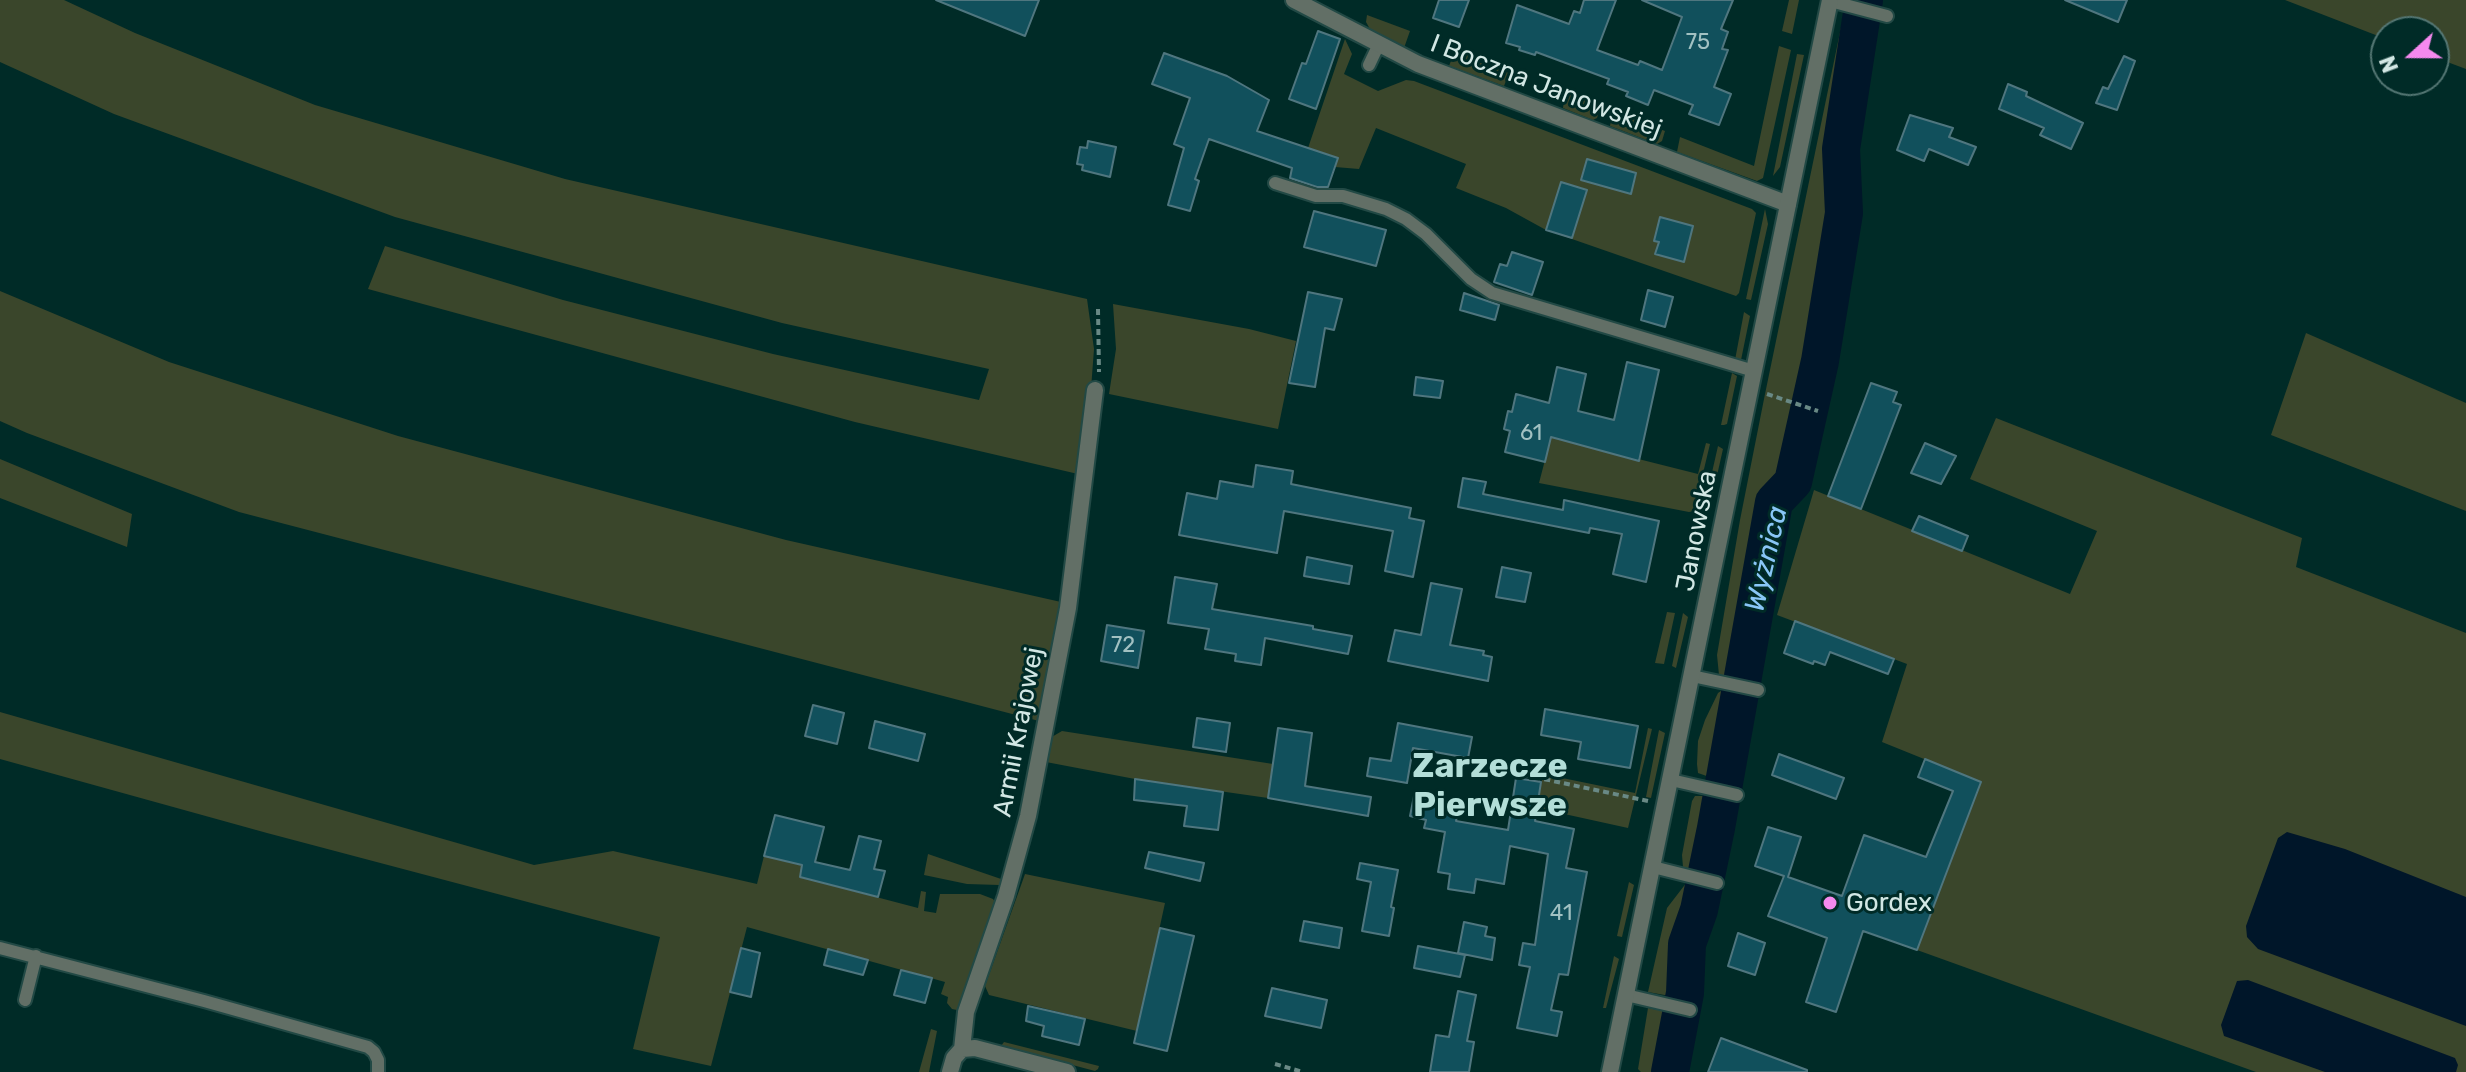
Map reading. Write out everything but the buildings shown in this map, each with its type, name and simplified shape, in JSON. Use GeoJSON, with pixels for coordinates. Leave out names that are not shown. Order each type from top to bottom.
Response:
{"type":"FeatureCollection","features":[{"type":"Feature","properties":{"kind":"street","name":"I Boczna Janowskiej"},"geometry":{"type":"LineString","coordinates":[[1294,0],[1418,64],[1788,204]]}},
{"type":"Feature","properties":{"kind":"street","name":"Janowska"},"geometry":{"type":"LineString","coordinates":[[1610,1072],[1830,0]]}},
{"type":"Feature","properties":{"kind":"street","name":"Armii Krajowej"},"geometry":{"type":"LineString","coordinates":[[950,1072],[954,1058],[962,1049],[966,1012],[1006,896],[1028,816],[1068,608],[1095,390]]}},
{"type":"Feature","properties":{"kind":"street"},"geometry":{"type":"LineString","coordinates":[[962,1049],[975,1048],[1067,1072]]}},
{"type":"Feature","properties":{"kind":"lane"},"geometry":{"type":"LineString","coordinates":[[1830,0],[1887,16]]}},
{"type":"Feature","properties":{"kind":"lane"},"geometry":{"type":"LineString","coordinates":[[1369,65],[1379,44]]}},
{"type":"Feature","properties":{"kind":"lane"},"geometry":{"type":"LineString","coordinates":[[1275,183],[1316,196],[1343,196],[1386,209],[1406,219],[1426,234],[1471,279],[1492,293],[1754,371]]}},
{"type":"Feature","properties":{"kind":"lane"},"geometry":{"type":"LineString","coordinates":[[1692,676],[1754,689]]}},
{"type":"Feature","properties":{"kind":"lane"},"geometry":{"type":"LineString","coordinates":[[1671,780],[1734,794]]}},
{"type":"Feature","properties":{"kind":"lane"},"geometry":{"type":"LineString","coordinates":[[1653,867],[1709,881]]}},
{"type":"Feature","properties":{"kind":"lane"},"geometry":{"type":"LineString","coordinates":[[0,948],[368,1047],[378,1060],[378,1072]]}},
{"type":"Feature","properties":{"kind":"lane"},"geometry":{"type":"LineString","coordinates":[[25,1000],[36,956]]}},
{"type":"Feature","properties":{"kind":"lane"},"geometry":{"type":"LineString","coordinates":[[1626,995],[1684,1008]]}},
{"type":"Feature","properties":{"kind":"path"},"geometry":{"type":"LineString","coordinates":[[1095,390],[1099,368],[1098,309]]}},
{"type":"Feature","properties":{"kind":"path"},"geometry":{"type":"LineString","coordinates":[[1751,389],[1815,410]]}},
{"type":"Feature","properties":{"kind":"path"},"geometry":{"type":"LineString","coordinates":[[1515,773],[1666,804]]}},
{"type":"Feature","properties":{"kind":"path"},"geometry":{"type":"LineString","coordinates":[[1275,1064],[1303,1072]]}},
{"type":"Feature","properties":{"kind":"green space"},"geometry":{"type":"Polygon","coordinates":[[[0,0],[64,0],[135,33],[315,105],[565,179],[1087,299],[1094,349],[1078,474],[855,422],[368,289],[385,246],[563,300],[773,354],[979,400],[989,369],[782,323],[395,217],[114,114],[0,62],[0,0]]]}},
{"type":"Feature","properties":{"kind":"green space"},"geometry":{"type":"Polygon","coordinates":[[[1789,0],[1799,0],[1792,34],[1782,31],[1789,0]]]}},
{"type":"Feature","properties":{"kind":"green space"},"geometry":{"type":"Polygon","coordinates":[[[2285,0],[2466,0],[2466,69],[2450,63],[2450,16],[2370,16],[2370,33],[2285,0]]]}},
{"type":"Feature","properties":{"kind":"green space"},"geometry":{"type":"Polygon","coordinates":[[[1850,11],[1858,14],[1839,150],[1842,212],[1817,362],[1791,481],[1772,500],[1738,682],[1719,675],[1717,655],[1765,394],[1844,13],[1850,11]]]}},
{"type":"Feature","properties":{"kind":"green space"},"geometry":{"type":"Polygon","coordinates":[[[1367,15],[1410,31],[1404,48],[1371,31],[1366,22],[1367,15]]]}},
{"type":"Feature","properties":{"kind":"green space"},"geometry":{"type":"Polygon","coordinates":[[[1345,39],[1352,54],[1344,74],[1378,91],[1406,80],[1414,81],[1752,209],[1756,213],[1739,293],[1736,296],[1546,230],[1506,208],[1456,188],[1466,164],[1376,128],[1359,169],[1335,167],[1337,158],[1308,148],[1345,39]]]}},
{"type":"Feature","properties":{"kind":"green space"},"geometry":{"type":"Polygon","coordinates":[[[1779,46],[1791,50],[1763,178],[1757,181],[1677,152],[1680,137],[1754,166],[1779,46]]]}},
{"type":"Feature","properties":{"kind":"green space"},"geometry":{"type":"Polygon","coordinates":[[[1456,48],[1464,50],[1472,60],[1509,73],[1504,86],[1449,66],[1456,48]]]}},
{"type":"Feature","properties":{"kind":"green space"},"geometry":{"type":"Polygon","coordinates":[[[1797,54],[1804,55],[1780,167],[1773,176],[1797,54]]]}},
{"type":"Feature","properties":{"kind":"green space"},"geometry":{"type":"Polygon","coordinates":[[[1565,93],[1601,106],[1597,118],[1593,120],[1563,108],[1565,93]]]}},
{"type":"Feature","properties":{"kind":"green space"},"geometry":{"type":"Polygon","coordinates":[[[1613,111],[1665,131],[1662,141],[1657,144],[1610,126],[1613,111]]]}},
{"type":"Feature","properties":{"kind":"green space"},"geometry":{"type":"Polygon","coordinates":[[[1765,209],[1768,224],[1751,300],[1746,299],[1765,209]]]}},
{"type":"Feature","properties":{"kind":"green space"},"geometry":{"type":"Polygon","coordinates":[[[0,291],[169,362],[398,436],[786,540],[1061,602],[1039,721],[239,512],[27,433],[0,421],[0,291]]]}},
{"type":"Feature","properties":{"kind":"green space"},"geometry":{"type":"Polygon","coordinates":[[[1113,304],[1249,329],[1296,341],[1278,429],[1109,394],[1116,349],[1113,304]]]}},
{"type":"Feature","properties":{"kind":"green space"},"geometry":{"type":"Polygon","coordinates":[[[1744,312],[1750,316],[1741,360],[1735,360],[1744,312]]]}},
{"type":"Feature","properties":{"kind":"green space"},"geometry":{"type":"Polygon","coordinates":[[[2306,333],[2466,403],[2466,511],[2271,435],[2306,333]]]}},
{"type":"Feature","properties":{"kind":"green space"},"geometry":{"type":"Polygon","coordinates":[[[1732,373],[1737,376],[1727,424],[1721,425],[1732,373]]]}},
{"type":"Feature","properties":{"kind":"green space"},"geometry":{"type":"Polygon","coordinates":[[[1996,418],[2302,538],[2296,567],[2466,633],[2466,1072],[2256,1072],[1917,950],[1981,782],[1882,742],[1907,664],[1777,615],[1814,490],[2070,594],[2097,531],[1970,479],[1996,418]]]}},
{"type":"Feature","properties":{"kind":"green space"},"geometry":{"type":"Polygon","coordinates":[[[1551,437],[1698,474],[1706,443],[1710,444],[1694,511],[1539,483],[1551,437]]]}},
{"type":"Feature","properties":{"kind":"green space"},"geometry":{"type":"Polygon","coordinates":[[[1718,446],[1723,449],[1707,513],[1703,512],[1718,446]]]}},
{"type":"Feature","properties":{"kind":"green space"},"geometry":{"type":"Polygon","coordinates":[[[0,459],[132,514],[127,547],[0,498],[0,459]]]}},
{"type":"Feature","properties":{"kind":"green space"},"geometry":{"type":"Polygon","coordinates":[[[1667,612],[1675,613],[1664,664],[1655,663],[1667,612]]]}},
{"type":"Feature","properties":{"kind":"green space"},"geometry":{"type":"Polygon","coordinates":[[[1683,613],[1688,617],[1676,668],[1672,666],[1683,613]]]}},
{"type":"Feature","properties":{"kind":"green space"},"geometry":{"type":"Polygon","coordinates":[[[1724,689],[1737,691],[1721,781],[1698,773],[1697,764],[1698,741],[1705,720],[1718,693],[1724,689]]]}},
{"type":"Feature","properties":{"kind":"green space"},"geometry":{"type":"Polygon","coordinates":[[[0,712],[534,865],[613,851],[757,884],[764,856],[802,865],[800,877],[918,908],[921,891],[926,892],[924,911],[936,913],[940,894],[980,894],[993,899],[997,905],[961,1008],[957,1010],[947,1003],[948,997],[941,994],[945,982],[747,927],[711,1066],[633,1049],[660,937],[0,759],[0,712]]]}},
{"type":"Feature","properties":{"kind":"green space"},"geometry":{"type":"Polygon","coordinates":[[[1648,728],[1652,729],[1628,828],[1537,808],[1543,774],[1635,793],[1648,728]]]}},
{"type":"Feature","properties":{"kind":"green space"},"geometry":{"type":"Polygon","coordinates":[[[1659,730],[1665,733],[1651,798],[1646,797],[1659,730]]]}},
{"type":"Feature","properties":{"kind":"green space"},"geometry":{"type":"Polygon","coordinates":[[[1062,731],[1273,764],[1268,798],[1135,779],[1046,762],[1050,738],[1062,731]]]}},
{"type":"Feature","properties":{"kind":"green space"},"geometry":{"type":"Polygon","coordinates":[[[1695,796],[1718,800],[1704,872],[1683,867],[1682,855],[1695,796]]]}},
{"type":"Feature","properties":{"kind":"green space"},"geometry":{"type":"Polygon","coordinates":[[[1726,801],[1735,804],[1719,875],[1710,873],[1726,801]]]}},
{"type":"Feature","properties":{"kind":"green space"},"geometry":{"type":"Polygon","coordinates":[[[928,854],[1004,880],[999,885],[967,884],[924,875],[928,854]]]}},
{"type":"Feature","properties":{"kind":"green space"},"geometry":{"type":"Polygon","coordinates":[[[1025,874],[1165,903],[1137,1031],[989,995],[985,986],[1025,874]]]}},
{"type":"Feature","properties":{"kind":"green space"},"geometry":{"type":"Polygon","coordinates":[[[1629,882],[1634,885],[1622,937],[1617,936],[1629,882]]]}},
{"type":"Feature","properties":{"kind":"green space"},"geometry":{"type":"Polygon","coordinates":[[[1687,882],[1700,885],[1681,953],[1681,998],[1648,992],[1667,908],[1687,882]]]}},
{"type":"Feature","properties":{"kind":"green space"},"geometry":{"type":"Polygon","coordinates":[[[1706,888],[1715,891],[1693,974],[1697,976],[1692,1001],[1686,1000],[1689,949],[1706,888]]]}},
{"type":"Feature","properties":{"kind":"green space"},"geometry":{"type":"Polygon","coordinates":[[[1614,956],[1619,959],[1606,1008],[1603,1008],[1614,956]]]}},
{"type":"Feature","properties":{"kind":"green space"},"geometry":{"type":"Polygon","coordinates":[[[1648,1008],[1678,1014],[1667,1072],[1641,1072],[1638,1069],[1648,1008]]]}},
{"type":"Feature","properties":{"kind":"green space"},"geometry":{"type":"Polygon","coordinates":[[[1684,1015],[1689,1016],[1678,1072],[1673,1072],[1684,1015]]]}},
{"type":"Feature","properties":{"kind":"green space"},"geometry":{"type":"Polygon","coordinates":[[[931,1029],[937,1031],[929,1072],[919,1072],[931,1029]]]}},
{"type":"Feature","properties":{"kind":"green space"},"geometry":{"type":"Polygon","coordinates":[[[1004,1042],[1099,1066],[1095,1071],[1001,1046],[1004,1042]]]}},
{"type":"Feature","properties":{"kind":"water"},"geometry":{"type":"Polygon","coordinates":[[[2287,832],[2345,849],[2466,897],[2466,1026],[2258,949],[2247,937],[2246,926],[2278,838],[2287,832]]]}},
{"type":"Feature","properties":{"kind":"water"},"geometry":{"type":"Polygon","coordinates":[[[2248,980],[2455,1058],[2458,1065],[2456,1072],[2325,1072],[2224,1036],[2221,1025],[2237,981],[2248,980]]]}},
{"type":"Feature","properties":{"kind":"waterway","name":"Wyżnica"},"geometry":{"type":"LineString","coordinates":[[1670,1072],[1685,993],[1687,944],[1699,910],[1716,828],[1774,502],[1793,482],[1820,361],[1844,213],[1841,149],[1864,0]]}},
{"type":"Feature","properties":{"kind":"place","name":"Gordex"},"geometry":{"type":"Point","coordinates":[1830,903]}},
{"type":"Feature","properties":{"kind":"district","name":"Zarzecze Pierwsze"},"geometry":{"type":"Point","coordinates":[1490,786]}}]}
